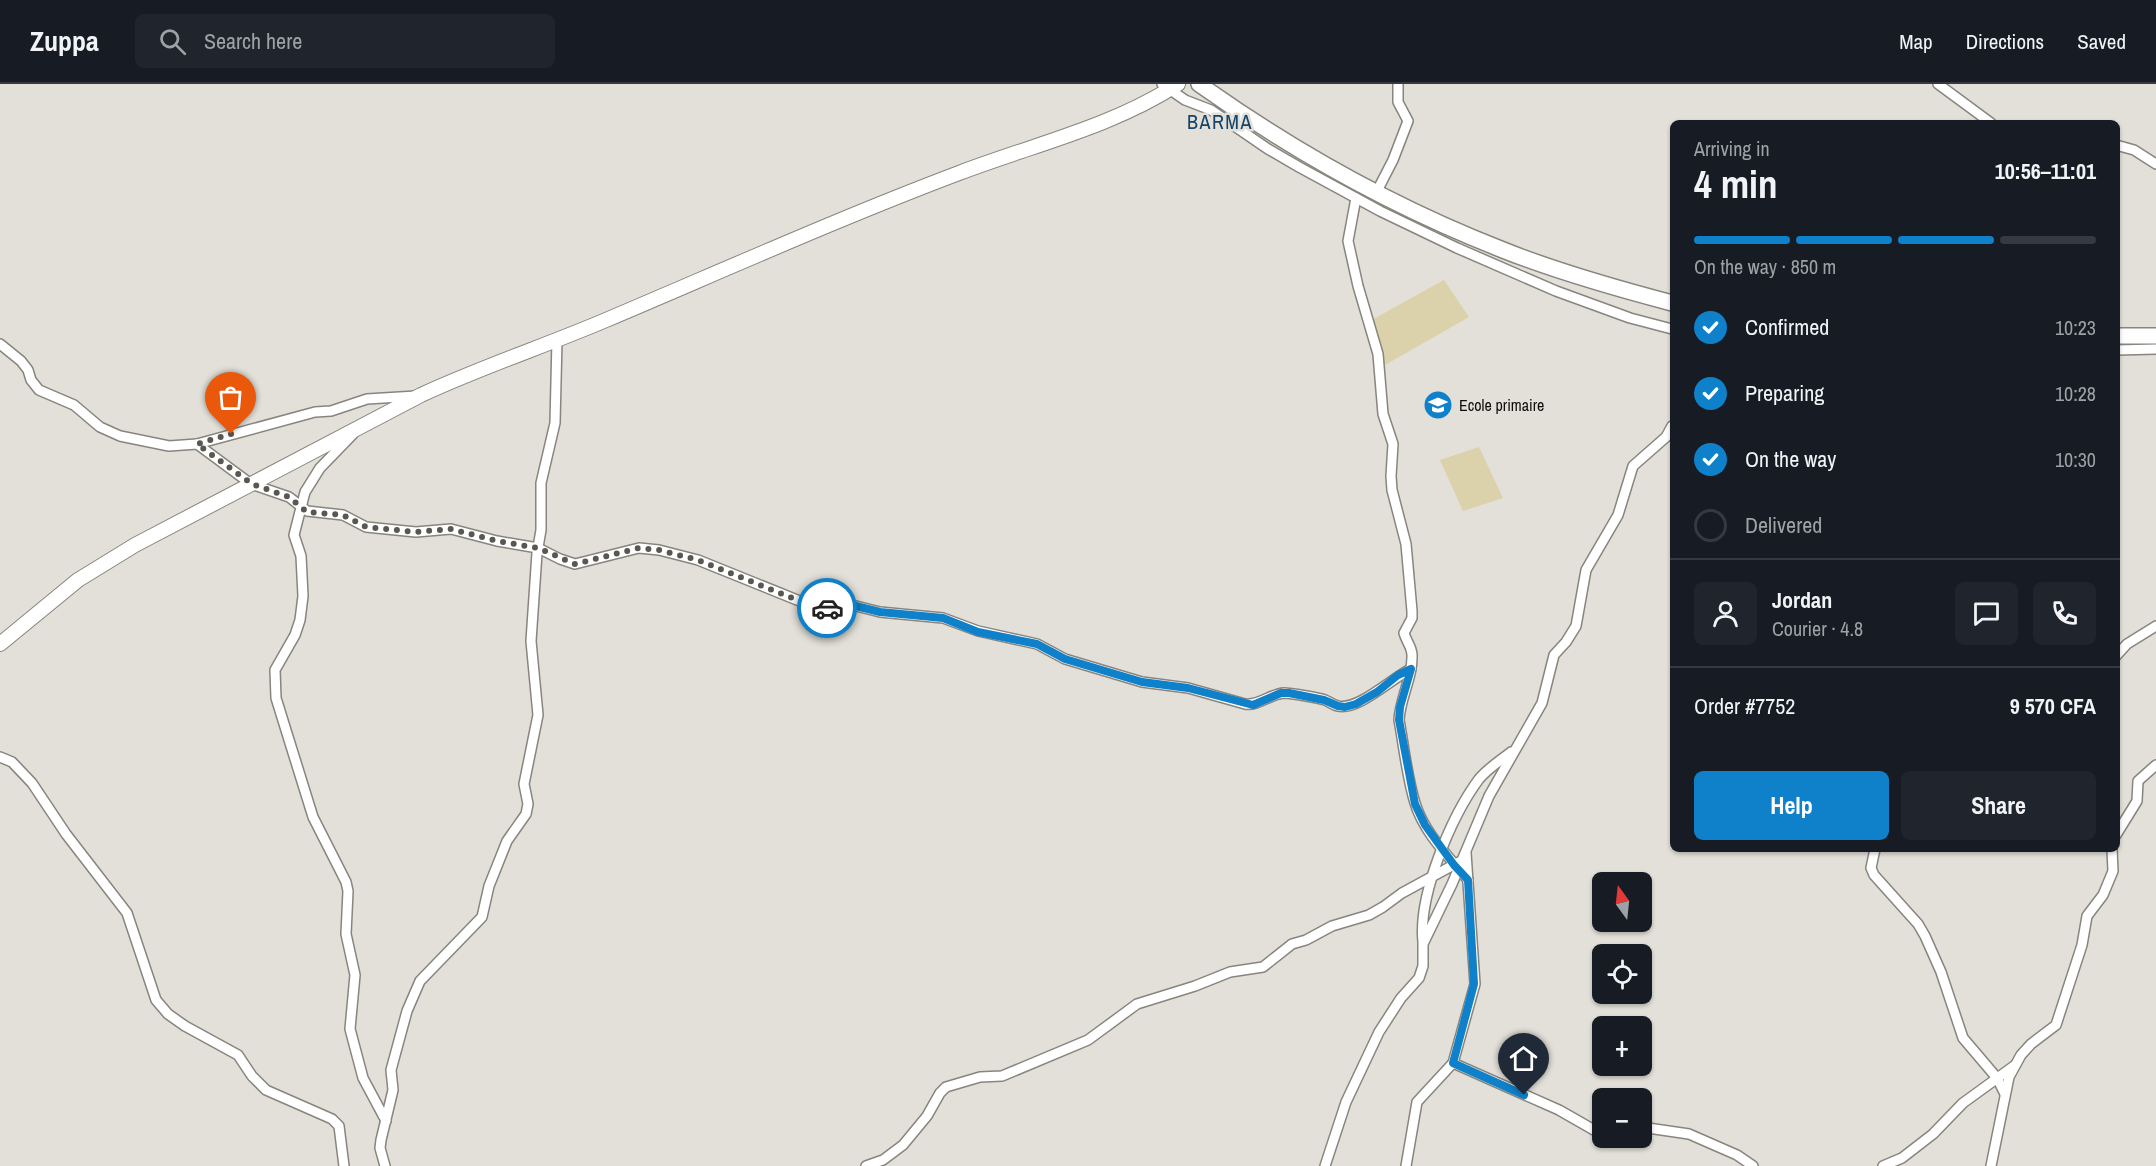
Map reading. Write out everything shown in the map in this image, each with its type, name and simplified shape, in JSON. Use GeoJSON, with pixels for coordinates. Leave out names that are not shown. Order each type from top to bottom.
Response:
{"type":"FeatureCollection","features":[{"type":"Feature","properties":{"kind":"main road"},"geometry":{"type":"LineString","coordinates":[[1199,84],[1253,122],[1376,193],[1503,250],[1601,284],[1670,302]]}},
{"type":"Feature","properties":{"kind":"main road"},"geometry":{"type":"LineString","coordinates":[[2120,336],[2156,336]]}},
{"type":"Feature","properties":{"kind":"street"},"geometry":{"type":"LineString","coordinates":[[1376,193],[1393,160],[1408,121],[1398,102],[1398,84]]}},
{"type":"Feature","properties":{"kind":"street"},"geometry":{"type":"LineString","coordinates":[[1938,84],[1987,120]]}},
{"type":"Feature","properties":{"kind":"street"},"geometry":{"type":"LineString","coordinates":[[0,644],[78,580],[135,545],[421,395],[959,173],[1100,124],[1170,86],[1185,100],[1211,110],[1268,149],[1356,198],[1457,248],[1556,291],[1630,318],[1670,328]]}},
{"type":"Feature","properties":{"kind":"street"},"geometry":{"type":"LineString","coordinates":[[2120,146],[2134,150],[2156,164]]}},
{"type":"Feature","properties":{"kind":"street"},"geometry":{"type":"LineString","coordinates":[[1356,198],[1348,241],[1358,286],[1378,354],[1383,414],[1393,444],[1392,490],[1406,544],[1412,611],[1412,618],[1404,633],[1411,648],[1411,669],[1400,707],[1399,720],[1415,804],[1425,825],[1468,880]]}},
{"type":"Feature","properties":{"kind":"street"},"geometry":{"type":"LineString","coordinates":[[385,1166],[380,1148],[393,1090],[391,1070],[411,1001],[420,981],[482,917],[489,886],[507,841],[526,814],[528,804],[524,784],[538,715],[531,641],[541,530],[541,483],[555,423],[557,340]]}},
{"type":"Feature","properties":{"kind":"street"},"geometry":{"type":"LineString","coordinates":[[0,345],[21,361],[28,370],[30,380],[39,390],[74,405],[100,428],[120,436],[169,446],[197,444],[315,412],[331,411],[367,399],[421,395]]}},
{"type":"Feature","properties":{"kind":"street"},"geometry":{"type":"LineString","coordinates":[[2120,350],[2156,349]]}},
{"type":"Feature","properties":{"kind":"street"},"geometry":{"type":"LineString","coordinates":[[358,429],[320,468],[305,492],[294,535],[301,556],[302,604],[295,635],[275,670],[275,690],[313,817],[346,882],[348,891],[346,934],[355,975],[350,1029],[363,1077],[386,1121]]}},
{"type":"Feature","properties":{"kind":"street"},"geometry":{"type":"LineString","coordinates":[[1423,944],[1489,796],[1542,703],[1554,655],[1576,626],[1586,570],[1618,515],[1633,466],[1666,437],[1670,430]]}},
{"type":"Feature","properties":{"kind":"street"},"geometry":{"type":"LineString","coordinates":[[197,444],[252,484],[289,497],[307,512],[343,515],[366,527],[416,532],[451,529],[497,541],[538,548],[575,564],[639,548],[659,550],[698,560],[812,606],[828,608],[852,605],[880,612],[943,618],[978,632],[1037,644],[1065,659],[1131,679],[1188,688],[1245,704],[1253,705],[1281,693],[1289,693],[1345,707],[1356,704],[1377,692],[1398,675],[1411,669]]}},
{"type":"Feature","properties":{"kind":"street"},"geometry":{"type":"LineString","coordinates":[[2120,652],[2127,644],[2156,626]]}},
{"type":"Feature","properties":{"kind":"street"},"geometry":{"type":"LineString","coordinates":[[1325,1166],[1346,1102],[1379,1032],[1401,998],[1419,978],[1423,966],[1421,928],[1432,876],[1450,829],[1480,777],[1515,748]]}},
{"type":"Feature","properties":{"kind":"street"},"geometry":{"type":"LineString","coordinates":[[0,757],[12,762],[32,783],[66,834],[127,913],[156,1000],[168,1014],[185,1026],[238,1055],[252,1076],[266,1090],[332,1119],[339,1126],[344,1166]]}},
{"type":"Feature","properties":{"kind":"street"},"geometry":{"type":"LineString","coordinates":[[2120,829],[2137,801],[2138,781],[2156,765]]}},
{"type":"Feature","properties":{"kind":"street"},"geometry":{"type":"LineString","coordinates":[[1406,1166],[1417,1102],[1453,1063],[1474,984],[1466,850]]}},
{"type":"Feature","properties":{"kind":"street"},"geometry":{"type":"LineString","coordinates":[[1874,852],[1871,868],[1874,875],[1925,936],[1941,972],[1963,1038],[1997,1078],[2005,1094]]}},
{"type":"Feature","properties":{"kind":"street"},"geometry":{"type":"LineString","coordinates":[[1991,1166],[2009,1077],[2021,1054],[2056,1025],[2080,954],[2087,916],[2103,895],[2113,871],[2112,852]]}},
{"type":"Feature","properties":{"kind":"street"},"geometry":{"type":"LineString","coordinates":[[866,1166],[883,1160],[903,1145],[927,1116],[946,1087],[980,1077],[1002,1076],[1088,1040],[1137,1004],[1196,986],[1230,972],[1263,967],[1292,944],[1306,940],[1332,926],[1369,915],[1432,876],[1458,865]]}},
{"type":"Feature","properties":{"kind":"street"},"geometry":{"type":"LineString","coordinates":[[1453,1063],[1559,1110],[1592,1129]]}},
{"type":"Feature","properties":{"kind":"street"},"geometry":{"type":"LineString","coordinates":[[1883,1166],[1902,1158],[1925,1140],[1963,1103],[2015,1065]]}},
{"type":"Feature","properties":{"kind":"street"},"geometry":{"type":"LineString","coordinates":[[1652,1129],[1689,1134],[1737,1155],[1753,1166]]}},
{"type":"Feature","properties":{"kind":"shaded area"},"geometry":{"type":"Polygon","coordinates":[[[1444,280],[1469,317],[1385,365],[1378,354],[1368,322],[1444,280]]]}},
{"type":"Feature","properties":{"kind":"shaded area"},"geometry":{"type":"Polygon","coordinates":[[[1479,447],[1503,498],[1463,511],[1440,460],[1479,447]]]}},
{"type":"Feature","properties":{"kind":"way so far"},"geometry":{"type":"LineString","coordinates":[[231,434],[197,444],[252,484],[289,497],[307,512],[329,512],[343,515],[366,527],[379,530],[416,532],[451,529],[497,541],[538,548],[575,564],[639,548],[659,550],[698,560],[812,606],[827,608]]}},
{"type":"Feature","properties":{"kind":"place","name":"Ecole primaire"},"geometry":{"type":"Point","coordinates":[1438,405]}},
{"type":"Feature","properties":{"kind":"district","name":"BARMA"},"geometry":{"type":"Point","coordinates":[1220,121]}},
{"type":"Feature","properties":{"kind":"route"},"geometry":{"type":"LineString","coordinates":[[827,608],[852,605],[880,612],[943,618],[978,632],[1037,644],[1065,659],[1142,682],[1188,688],[1253,705],[1281,693],[1289,693],[1345,707],[1356,704],[1377,692],[1398,675],[1411,669],[1400,707],[1399,720],[1415,804],[1425,825],[1468,880],[1474,984],[1453,1063],[1524,1095]]}}]}
